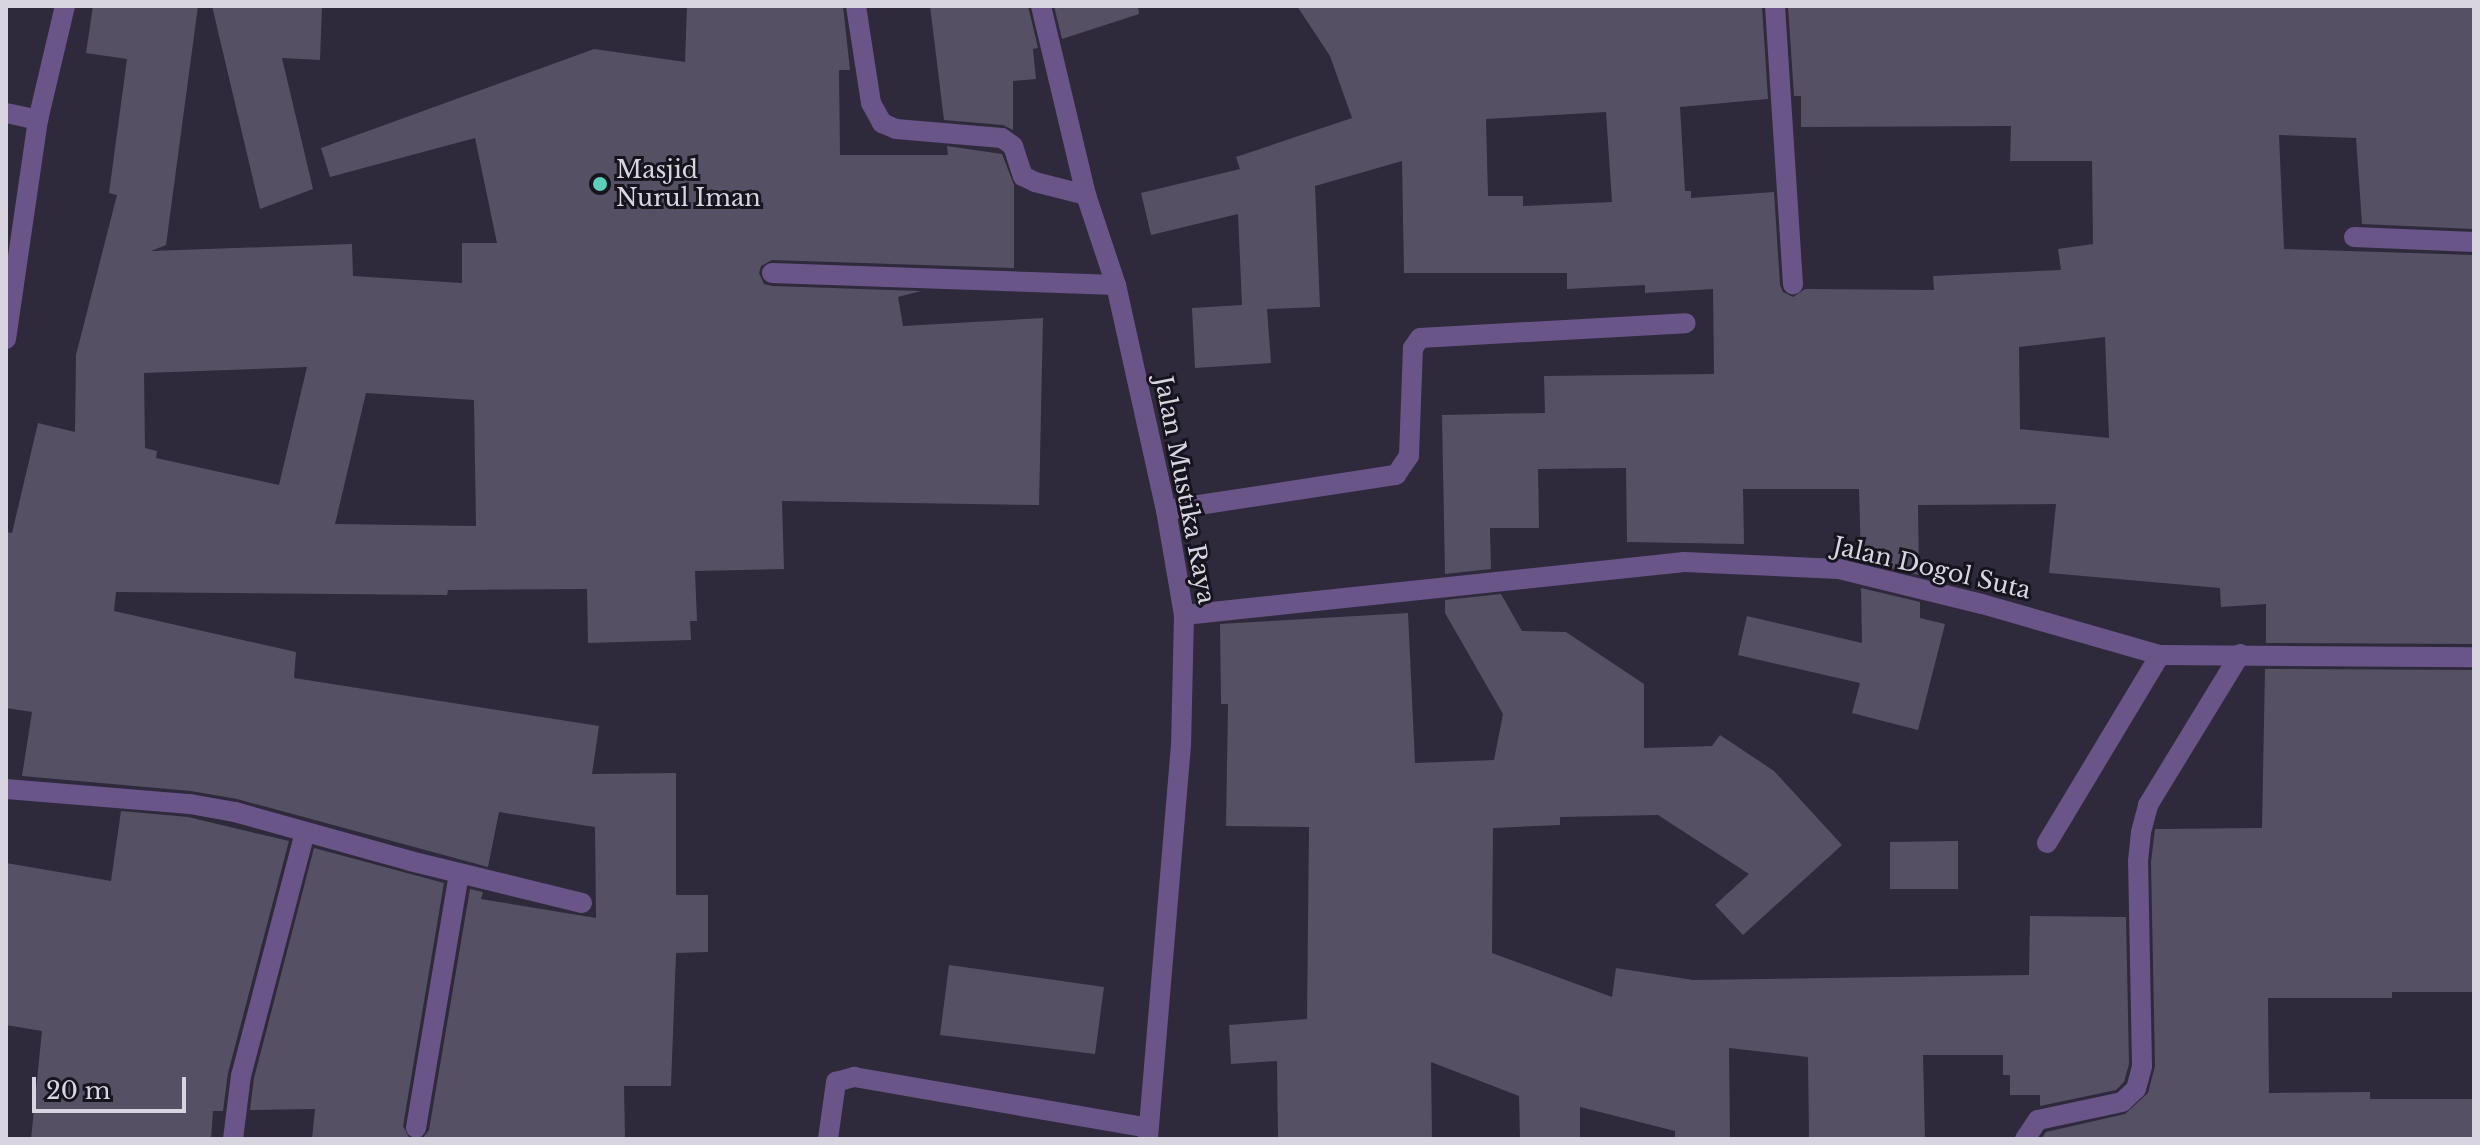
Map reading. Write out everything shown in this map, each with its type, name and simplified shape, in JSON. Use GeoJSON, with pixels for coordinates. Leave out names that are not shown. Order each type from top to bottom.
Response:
{"type":"FeatureCollection","features":[{"type":"Feature","properties":{"kind":"street"},"geometry":{"type":"LineString","coordinates":[[6,339],[38,120],[65,6]]}},
{"type":"Feature","properties":{"kind":"street"},"geometry":{"type":"LineString","coordinates":[[856,6],[871,103],[882,123],[896,129],[1002,138],[1013,146],[1023,176],[1086,195]]}},
{"type":"Feature","properties":{"kind":"street","name":"Jalan Mustika Raya"},"geometry":{"type":"LineString","coordinates":[[1041,6],[1086,195],[1116,285],[1166,510],[1184,615],[1181,745],[1148,1134]]}},
{"type":"Feature","properties":{"kind":"street"},"geometry":{"type":"LineString","coordinates":[[1775,6],[1793,284]]}},
{"type":"Feature","properties":{"kind":"street"},"geometry":{"type":"LineString","coordinates":[[6,113],[38,120]]}},
{"type":"Feature","properties":{"kind":"street"},"geometry":{"type":"LineString","coordinates":[[2354,237],[2474,242]]}},
{"type":"Feature","properties":{"kind":"street"},"geometry":{"type":"LineString","coordinates":[[772,273],[1116,285]]}},
{"type":"Feature","properties":{"kind":"street"},"geometry":{"type":"LineString","coordinates":[[1166,510],[1396,475],[1409,456],[1413,348],[1420,338],[1686,323]]}},
{"type":"Feature","properties":{"kind":"street","name":"Jalan Dogol Suta"},"geometry":{"type":"LineString","coordinates":[[1184,615],[1700,562],[1839,569],[1982,604],[2160,655],[2474,657]]}},
{"type":"Feature","properties":{"kind":"street"},"geometry":{"type":"LineString","coordinates":[[2025,1139],[2038,1120],[2122,1102],[2136,1089],[2142,1066],[2138,861],[2141,832],[2148,805],[2240,654]]}},
{"type":"Feature","properties":{"kind":"street"},"geometry":{"type":"LineString","coordinates":[[2047,843],[2160,655]]}},
{"type":"Feature","properties":{"kind":"street"},"geometry":{"type":"LineString","coordinates":[[6,789],[190,804],[235,812],[459,874],[582,903]]}},
{"type":"Feature","properties":{"kind":"street"},"geometry":{"type":"LineString","coordinates":[[233,1139],[241,1076],[305,832]]}},
{"type":"Feature","properties":{"kind":"street"},"geometry":{"type":"LineString","coordinates":[[416,1128],[459,874]]}},
{"type":"Feature","properties":{"kind":"street"},"geometry":{"type":"LineString","coordinates":[[828,1139],[836,1082],[854,1077],[1148,1134]]}},
{"type":"Feature","properties":{"kind":"building"},"geometry":{"type":"Polygon","coordinates":[[[93,6],[198,6],[166,245],[151,251],[352,244],[353,276],[462,283],[462,243],[497,243],[475,138],[330,177],[321,148],[594,49],[685,62],[687,6],[843,6],[850,70],[839,70],[840,155],[948,155],[947,146],[1002,154],[1014,185],[1014,268],[772,260],[761,266],[759,273],[764,284],[772,286],[921,291],[898,297],[903,326],[1043,318],[1039,505],[782,501],[784,569],[695,571],[697,621],[690,621],[691,640],[588,643],[587,589],[448,590],[447,595],[116,592],[114,611],[296,652],[294,678],[599,726],[592,774],[676,773],[676,895],[708,895],[708,952],[676,953],[671,1086],[624,1086],[625,1139],[422,1139],[429,1130],[470,889],[483,892],[481,899],[596,918],[595,827],[499,812],[488,867],[237,799],[191,791],[22,776],[32,712],[6,708],[6,532],[12,533],[38,423],[75,432],[76,355],[117,195],[109,193],[127,59],[86,53],[93,6]],[[307,367],[144,373],[145,448],[157,451],[156,458],[279,485],[307,367]],[[366,393],[335,524],[476,526],[474,400],[366,393]]]}},
{"type":"Feature","properties":{"kind":"building"},"geometry":{"type":"Polygon","coordinates":[[[212,6],[322,6],[320,60],[282,58],[313,189],[260,209],[212,6]]]}},
{"type":"Feature","properties":{"kind":"building"},"geometry":{"type":"Polygon","coordinates":[[[930,6],[1028,6],[1038,48],[1033,49],[1036,79],[1013,81],[1013,130],[1003,125],[944,120],[930,6]]]}},
{"type":"Feature","properties":{"kind":"building"},"geometry":{"type":"Polygon","coordinates":[[[1054,6],[1138,6],[1139,14],[1062,39],[1054,6]]]}},
{"type":"Feature","properties":{"kind":"building"},"geometry":{"type":"Polygon","coordinates":[[[1297,6],[1762,6],[1768,99],[1680,107],[1685,191],[1691,191],[1691,198],[1774,192],[1780,285],[1783,292],[1793,297],[1805,289],[1934,290],[1933,276],[2061,270],[2058,249],[2093,244],[2092,161],[2010,161],[2011,126],[1801,127],[1801,96],[1794,96],[1788,6],[2474,6],[2474,229],[2362,224],[2356,138],[2279,135],[2284,249],[2474,255],[2474,644],[2266,643],[2266,604],[2221,607],[2220,588],[2049,573],[2056,504],[1918,505],[1919,575],[1861,561],[1859,489],[1743,489],[1744,544],[1627,542],[1626,468],[1538,469],[1539,528],[1490,528],[1491,569],[1445,574],[1442,415],[1545,413],[1544,376],[1714,374],[1713,289],[1645,293],[1645,285],[1567,289],[1567,273],[1404,273],[1402,161],[1315,186],[1320,307],[1267,309],[1271,363],[1195,368],[1192,308],[1242,305],[1238,214],[1151,235],[1141,193],[1240,169],[1236,157],[1352,118],[1330,56],[1297,6]],[[1606,112],[1486,119],[1488,196],[1523,196],[1523,206],[1612,202],[1606,112]],[[2105,337],[2019,347],[2020,429],[2109,438],[2105,337]]]}},
{"type":"Feature","properties":{"kind":"building"},"geometry":{"type":"Polygon","coordinates":[[[1861,588],[1920,602],[1920,618],[1945,624],[1918,730],[1852,713],[1860,683],[1738,655],[1747,616],[1862,643],[1861,588]]]}},
{"type":"Feature","properties":{"kind":"building"},"geometry":{"type":"Polygon","coordinates":[[[1501,594],[1522,631],[1566,632],[1644,684],[1644,748],[1712,746],[1720,735],[1774,771],[1842,845],[1743,935],[1715,905],[1749,874],[1658,815],[1560,817],[1560,825],[1493,828],[1492,953],[1612,997],[1616,968],[1693,980],[2029,975],[2030,916],[2126,917],[2129,1064],[2124,1082],[2116,1090],[2040,1106],[2040,1095],[2010,1095],[2010,1075],[2003,1075],[2003,1055],[1923,1055],[1925,1139],[1809,1139],[1808,1057],[1729,1048],[1730,1139],[1675,1139],[1675,1131],[1580,1107],[1580,1139],[1520,1139],[1519,1096],[1431,1062],[1432,1139],[1278,1139],[1277,1061],[1231,1064],[1229,1025],[1307,1019],[1309,827],[1226,826],[1228,704],[1221,704],[1220,624],[1408,613],[1415,763],[1494,760],[1503,714],[1445,613],[1445,600],[1501,594]]]}},
{"type":"Feature","properties":{"kind":"building"},"geometry":{"type":"Polygon","coordinates":[[[2265,669],[2474,670],[2474,992],[2392,992],[2392,998],[2268,998],[2269,1093],[2370,1092],[2370,1099],[2474,1099],[2474,1139],[2041,1139],[2046,1132],[2125,1114],[2148,1093],[2155,1066],[2151,862],[2155,829],[2262,828],[2265,669]]]}},
{"type":"Feature","properties":{"kind":"building"},"geometry":{"type":"Polygon","coordinates":[[[121,811],[188,817],[289,841],[228,1073],[223,1111],[213,1111],[211,1139],[31,1139],[42,1031],[6,1025],[6,863],[111,881],[121,811]]]}},
{"type":"Feature","properties":{"kind":"building"},"geometry":{"type":"Polygon","coordinates":[[[1958,841],[1958,889],[1890,889],[1890,842],[1958,841]]]}},
{"type":"Feature","properties":{"kind":"building"},"geometry":{"type":"Polygon","coordinates":[[[314,848],[444,883],[403,1126],[410,1139],[312,1139],[315,1109],[250,1110],[254,1078],[314,848]]]}},
{"type":"Feature","properties":{"kind":"building"},"geometry":{"type":"Polygon","coordinates":[[[949,965],[1104,987],[1095,1054],[940,1035],[949,965]]]}},
{"type":"Feature","properties":{"kind":"place","name":"Masjid Nurul Iman"},"geometry":{"type":"Point","coordinates":[600,184]}}]}
